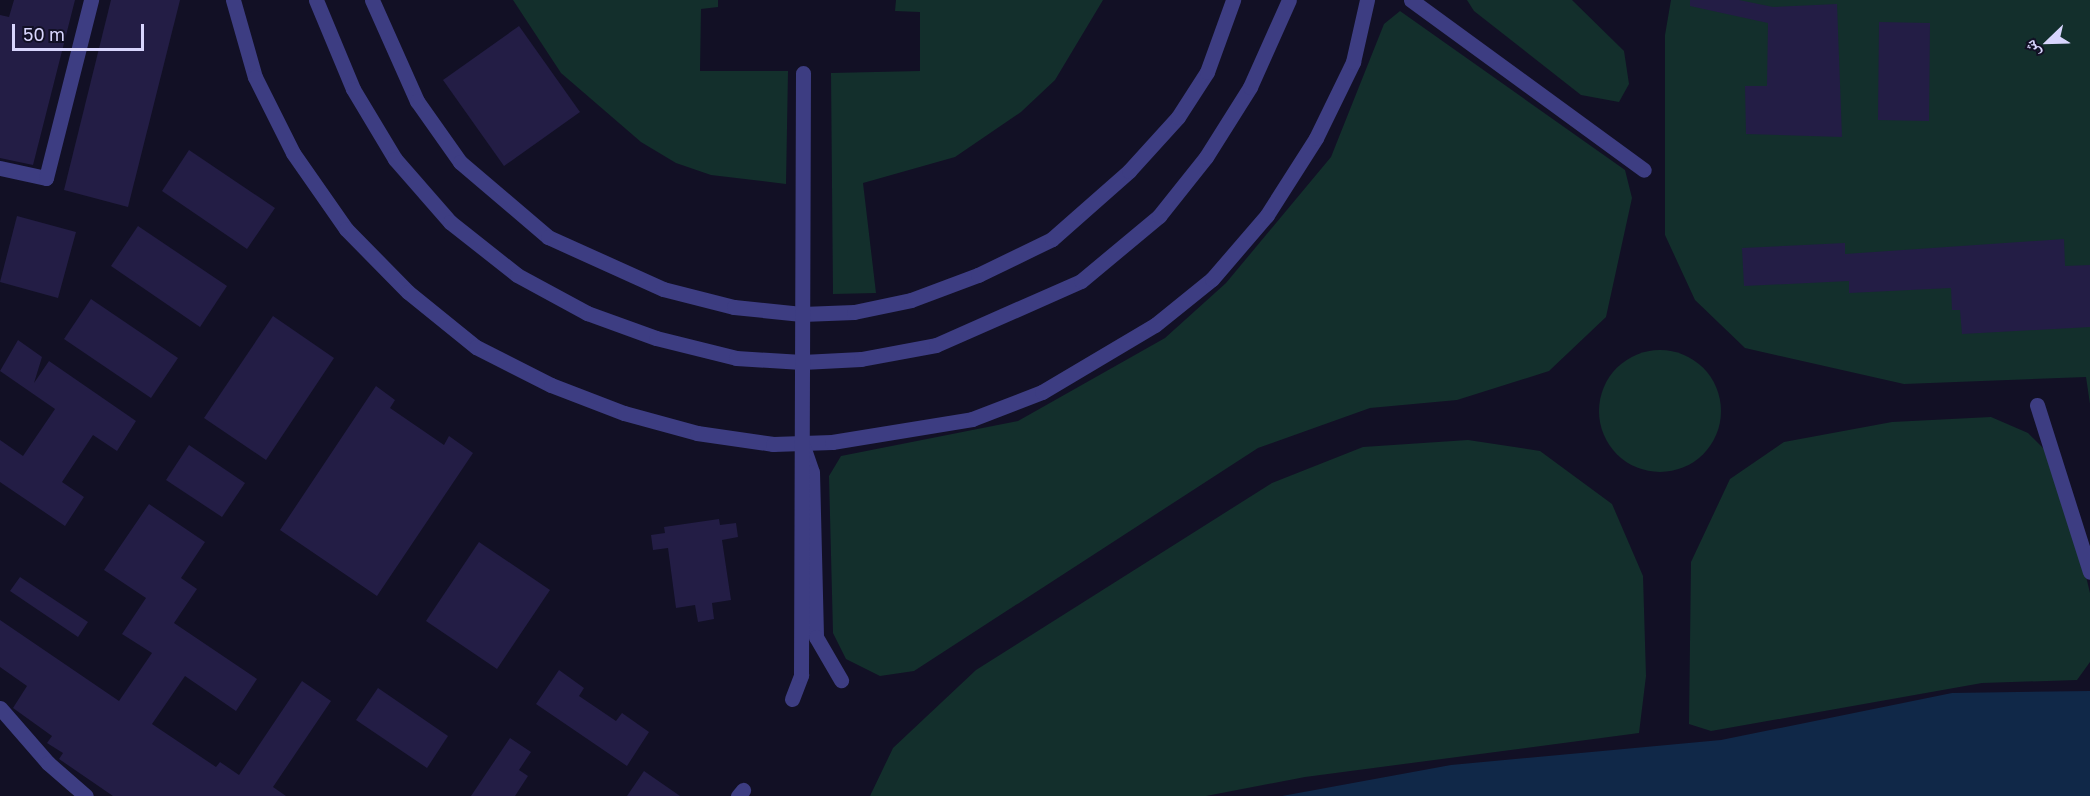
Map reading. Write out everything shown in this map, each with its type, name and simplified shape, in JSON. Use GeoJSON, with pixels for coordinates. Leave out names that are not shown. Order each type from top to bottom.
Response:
{"type":"FeatureCollection","features":[{"type":"Feature","properties":{"kind":"street"},"geometry":{"type":"LineString","coordinates":[[0,168],[46,178],[91,0]]}},
{"type":"Feature","properties":{"kind":"street"},"geometry":{"type":"LineString","coordinates":[[233,0],[255,77],[293,153],[335,213],[408,292],[476,346],[552,385],[624,414],[697,433],[773,444],[880,436],[972,419],[1042,392],[1155,325],[1212,279],[1267,215],[1316,138],[1353,62],[1366,0]]}},
{"type":"Feature","properties":{"kind":"street"},"geometry":{"type":"LineString","coordinates":[[316,0],[353,89],[395,159],[450,222],[517,275],[587,313],[656,338],[736,358],[802,362],[861,359],[936,345],[1081,281],[1159,216],[1206,156],[1250,87],[1289,0]]}},
{"type":"Feature","properties":{"kind":"street"},"geometry":{"type":"LineString","coordinates":[[372,0],[417,101],[460,162],[548,237],[663,288],[734,307],[802,314],[854,312],[911,300],[978,275],[1052,239],[1129,171],[1178,117],[1207,72],[1233,0]]}},
{"type":"Feature","properties":{"kind":"street"},"geometry":{"type":"LineString","coordinates":[[1411,0],[1644,170]]}},
{"type":"Feature","properties":{"kind":"street"},"geometry":{"type":"LineString","coordinates":[[792,699],[801,675],[803,73]]}},
{"type":"Feature","properties":{"kind":"street"},"geometry":{"type":"LineString","coordinates":[[2037,405],[2090,573]]}},
{"type":"Feature","properties":{"kind":"street"},"geometry":{"type":"LineString","coordinates":[[802,443],[812,472],[816,637],[841,680]]}},
{"type":"Feature","properties":{"kind":"street"},"geometry":{"type":"LineString","coordinates":[[0,708],[48,763],[86,796]]}},
{"type":"Feature","properties":{"kind":"green space"},"geometry":{"type":"Polygon","coordinates":[[[513,0],[718,0],[718,7],[701,9],[700,71],[788,71],[786,184],[711,175],[676,163],[641,142],[561,73],[513,0]]]}},
{"type":"Feature","properties":{"kind":"green space"},"geometry":{"type":"Polygon","coordinates":[[[896,0],[1103,0],[1055,80],[1021,112],[955,157],[863,183],[876,293],[833,294],[831,73],[920,71],[920,12],[895,11],[896,0]]]}},
{"type":"Feature","properties":{"kind":"green space"},"geometry":{"type":"Polygon","coordinates":[[[1467,0],[1572,0],[1624,51],[1629,84],[1619,102],[1581,95],[1474,11],[1467,0]]]}},
{"type":"Feature","properties":{"kind":"green space"},"geometry":{"type":"Polygon","coordinates":[[[1671,0],[2090,0],[2090,404],[2086,377],[1904,384],[1745,348],[1695,300],[1665,235],[1665,35],[1671,0]]]}},
{"type":"Feature","properties":{"kind":"green space"},"geometry":{"type":"Polygon","coordinates":[[[1400,11],[1625,170],[1632,198],[1606,317],[1549,371],[1457,400],[1370,408],[1258,448],[914,671],[880,676],[846,659],[833,633],[829,476],[841,456],[1018,421],[1165,338],[1226,283],[1331,157],[1384,24],[1400,11]]]}},
{"type":"Feature","properties":{"kind":"green space"},"geometry":{"type":"Polygon","coordinates":[[[1660,350],[1683,355],[1694,360],[1703,368],[1711,377],[1716,388],[1721,411],[1716,434],[1711,445],[1703,454],[1694,462],[1683,467],[1660,472],[1637,467],[1626,462],[1617,454],[1609,445],[1604,434],[1599,411],[1604,388],[1609,377],[1617,368],[1626,360],[1637,355],[1660,350]]]}},
{"type":"Feature","properties":{"kind":"green space"},"geometry":{"type":"Polygon","coordinates":[[[1991,417],[2028,433],[2059,464],[2090,593],[2090,662],[2077,680],[1982,683],[1711,731],[1689,724],[1691,562],[1730,479],[1784,442],[1892,422],[1991,417]]]}},
{"type":"Feature","properties":{"kind":"green space"},"geometry":{"type":"Polygon","coordinates":[[[1468,440],[1540,451],[1612,504],[1643,576],[1646,676],[1639,733],[1305,777],[1206,796],[870,796],[893,748],[976,670],[1272,483],[1363,447],[1468,440]]]}},
{"type":"Feature","properties":{"kind":"water"},"geometry":{"type":"Polygon","coordinates":[[[2090,691],[2090,796],[1282,796],[1451,765],[1721,740],[1952,693],[2090,691]]]}},
{"type":"Feature","properties":{"kind":"building"},"geometry":{"type":"Polygon","coordinates":[[[14,0],[75,0],[33,165],[0,158],[0,15],[9,17],[14,0]]]}},
{"type":"Feature","properties":{"kind":"building"},"geometry":{"type":"Polygon","coordinates":[[[111,0],[180,0],[128,207],[64,190],[111,0]]]}},
{"type":"Feature","properties":{"kind":"building"},"geometry":{"type":"Polygon","coordinates":[[[1690,0],[1739,0],[1773,7],[1837,4],[1842,137],[1746,134],[1745,86],[1767,86],[1768,23],[1690,6],[1690,0]]]}},
{"type":"Feature","properties":{"kind":"building"},"geometry":{"type":"Polygon","coordinates":[[[1879,22],[1930,23],[1929,121],[1878,120],[1879,22]]]}},
{"type":"Feature","properties":{"kind":"building"},"geometry":{"type":"Polygon","coordinates":[[[519,26],[580,112],[504,166],[443,80],[519,26]]]}},
{"type":"Feature","properties":{"kind":"building"},"geometry":{"type":"Polygon","coordinates":[[[189,150],[275,208],[247,249],[162,191],[189,150]]]}},
{"type":"Feature","properties":{"kind":"building"},"geometry":{"type":"Polygon","coordinates":[[[17,216],[76,232],[58,298],[0,282],[17,216]]]}},
{"type":"Feature","properties":{"kind":"building"},"geometry":{"type":"Polygon","coordinates":[[[138,226],[227,286],[200,327],[111,266],[138,226]]]}},
{"type":"Feature","properties":{"kind":"building"},"geometry":{"type":"Polygon","coordinates":[[[2064,239],[2065,266],[2090,265],[2090,327],[1962,334],[1960,310],[1952,310],[1951,288],[1849,293],[1849,281],[1744,286],[1742,248],[1845,243],[1845,254],[2064,239]]]}},
{"type":"Feature","properties":{"kind":"building"},"geometry":{"type":"Polygon","coordinates":[[[91,299],[178,358],[151,398],[64,339],[91,299]]]}},
{"type":"Feature","properties":{"kind":"building"},"geometry":{"type":"Polygon","coordinates":[[[273,316],[334,358],[266,460],[204,418],[273,316]]]}},
{"type":"Feature","properties":{"kind":"building"},"geometry":{"type":"Polygon","coordinates":[[[18,340],[42,357],[34,383],[49,361],[136,421],[117,451],[93,435],[62,482],[84,497],[65,526],[0,482],[0,440],[23,456],[55,409],[0,371],[18,340]]]}},
{"type":"Feature","properties":{"kind":"building"},"geometry":{"type":"Polygon","coordinates":[[[376,386],[395,400],[390,408],[444,445],[449,436],[473,453],[377,596],[280,530],[376,386]]]}},
{"type":"Feature","properties":{"kind":"building"},"geometry":{"type":"Polygon","coordinates":[[[189,445],[245,483],[222,517],[166,480],[189,445]]]}},
{"type":"Feature","properties":{"kind":"building"},"geometry":{"type":"Polygon","coordinates":[[[149,504],[205,542],[181,578],[197,589],[174,623],[257,679],[236,711],[185,676],[152,724],[216,767],[220,762],[239,775],[302,681],[331,701],[273,787],[286,796],[113,796],[59,759],[63,753],[47,743],[52,736],[13,708],[27,686],[0,667],[0,620],[119,701],[152,653],[122,634],[146,598],[104,570],[149,504]]]}},
{"type":"Feature","properties":{"kind":"building"},"geometry":{"type":"Polygon","coordinates":[[[719,519],[720,525],[736,523],[738,537],[722,540],[731,600],[712,603],[714,619],[698,622],[695,605],[676,608],[668,548],[653,550],[651,535],[665,533],[664,527],[719,519]]]}},
{"type":"Feature","properties":{"kind":"building"},"geometry":{"type":"Polygon","coordinates":[[[479,542],[550,590],[497,669],[426,621],[479,542]]]}},
{"type":"Feature","properties":{"kind":"building"},"geometry":{"type":"Polygon","coordinates":[[[20,577],[88,622],[78,637],[10,591],[20,577]]]}},
{"type":"Feature","properties":{"kind":"building"},"geometry":{"type":"Polygon","coordinates":[[[559,670],[584,688],[579,696],[616,721],[622,713],[649,732],[627,766],[536,704],[559,670]]]}},
{"type":"Feature","properties":{"kind":"building"},"geometry":{"type":"Polygon","coordinates":[[[378,688],[448,736],[427,768],[356,720],[378,688]]]}},
{"type":"Feature","properties":{"kind":"building"},"geometry":{"type":"Polygon","coordinates":[[[510,738],[531,752],[519,770],[528,776],[515,796],[471,796],[510,738]]]}},
{"type":"Feature","properties":{"kind":"building"},"geometry":{"type":"Polygon","coordinates":[[[644,771],[680,796],[627,796],[644,771]]]}}]}
